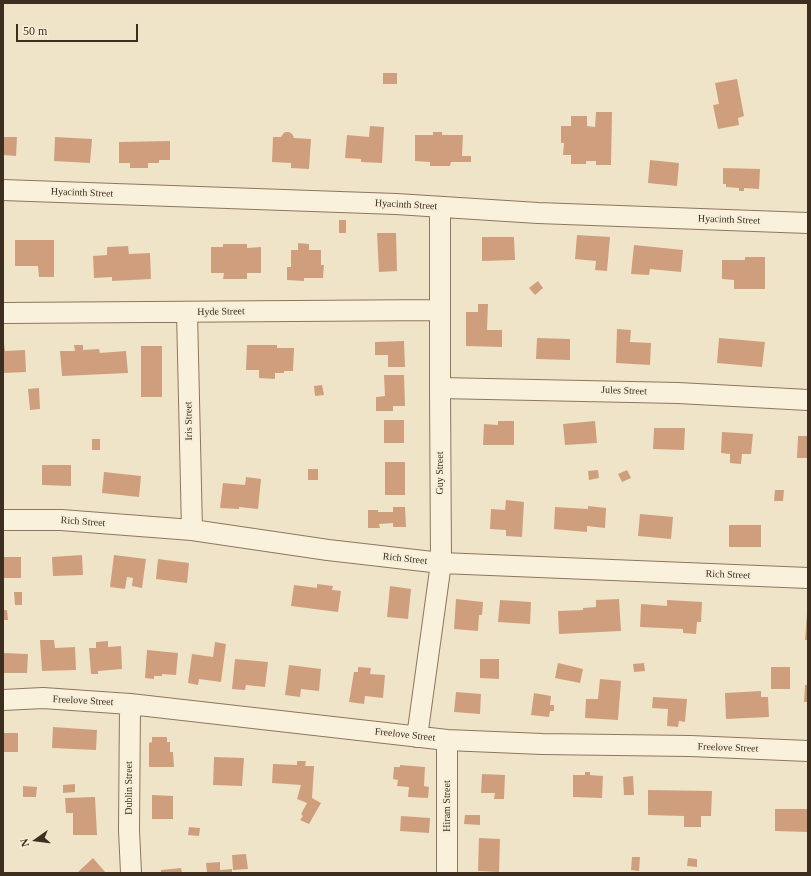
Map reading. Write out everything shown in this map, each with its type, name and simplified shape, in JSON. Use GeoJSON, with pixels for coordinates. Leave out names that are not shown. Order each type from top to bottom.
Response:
{"type":"FeatureCollection","features":[{"type":"Feature","properties":{"kind":"street","name":"Hyacinth Street"},"geometry":{"type":"LineString","coordinates":[[3,190],[808,223]]}},
{"type":"Feature","properties":{"kind":"street","name":"Guy Street"},"geometry":{"type":"LineString","coordinates":[[417,737],[441,563],[440,207]]}},
{"type":"Feature","properties":{"kind":"street","name":"Hyde Street"},"geometry":{"type":"LineString","coordinates":[[3,313],[440,310]]}},
{"type":"Feature","properties":{"kind":"street","name":"Iris Street"},"geometry":{"type":"LineString","coordinates":[[187,312],[192,530]]}},
{"type":"Feature","properties":{"kind":"street","name":"Jules Street"},"geometry":{"type":"LineString","coordinates":[[440,388],[678,393],[808,400]]}},
{"type":"Feature","properties":{"kind":"street","name":"Rich Street"},"geometry":{"type":"LineString","coordinates":[[3,520],[61,520],[192,530],[328,550],[441,563],[808,578]]}},
{"type":"Feature","properties":{"kind":"street","name":"Freelove Street"},"geometry":{"type":"LineString","coordinates":[[3,700],[43,698],[130,704],[447,740],[542,744],[690,746],[808,751]]}},
{"type":"Feature","properties":{"kind":"street","name":"Dublin Street"},"geometry":{"type":"LineString","coordinates":[[130,704],[129,830],[131,873]]}},
{"type":"Feature","properties":{"kind":"street","name":"Hiram Street"},"geometry":{"type":"LineString","coordinates":[[447,740],[447,873]]}},
{"type":"Feature","properties":{"kind":"building"},"geometry":{"type":"Polygon","coordinates":[[[383,73],[397,73],[397,84],[383,84],[383,73]]]}},
{"type":"Feature","properties":{"kind":"building"},"geometry":{"type":"Polygon","coordinates":[[[737,79],[744,116],[738,118],[739,125],[718,129],[713,105],[719,104],[715,83],[737,79]]]}},
{"type":"Feature","properties":{"kind":"building"},"geometry":{"type":"Polygon","coordinates":[[[596,112],[612,112],[611,165],[596,165],[596,161],[586,161],[586,164],[571,164],[571,155],[563,155],[564,143],[561,143],[561,126],[571,126],[571,116],[587,116],[587,126],[595,127],[596,112]]]}},
{"type":"Feature","properties":{"kind":"building"},"geometry":{"type":"Polygon","coordinates":[[[370,126],[384,127],[382,163],[361,162],[361,159],[345,158],[347,135],[369,137],[370,126]]]}},
{"type":"Feature","properties":{"kind":"building"},"geometry":{"type":"Polygon","coordinates":[[[285,132],[292,134],[294,138],[311,139],[309,169],[291,168],[291,163],[272,162],[273,137],[281,137],[285,132]]]}},
{"type":"Feature","properties":{"kind":"building"},"geometry":{"type":"Polygon","coordinates":[[[433,132],[442,132],[442,135],[463,135],[462,156],[471,156],[471,162],[451,162],[450,166],[430,166],[430,162],[415,161],[415,135],[433,135],[433,132]]]}},
{"type":"Feature","properties":{"kind":"building"},"geometry":{"type":"Polygon","coordinates":[[[3,137],[17,137],[16,156],[3,155],[3,137]]]}},
{"type":"Feature","properties":{"kind":"building"},"geometry":{"type":"Polygon","coordinates":[[[55,137],[92,139],[90,163],[54,161],[55,137]]]}},
{"type":"Feature","properties":{"kind":"building"},"geometry":{"type":"Polygon","coordinates":[[[170,141],[170,160],[159,160],[159,163],[148,163],[148,168],[130,168],[130,163],[119,163],[119,142],[170,141]]]}},
{"type":"Feature","properties":{"kind":"building"},"geometry":{"type":"Polygon","coordinates":[[[650,160],[679,163],[677,186],[648,183],[650,160]]]}},
{"type":"Feature","properties":{"kind":"building"},"geometry":{"type":"Polygon","coordinates":[[[723,168],[760,169],[759,189],[744,188],[744,191],[739,191],[739,188],[726,187],[726,184],[723,184],[723,168]]]}},
{"type":"Feature","properties":{"kind":"building"},"geometry":{"type":"Polygon","coordinates":[[[339,220],[346,220],[346,233],[339,233],[339,220]]]}},
{"type":"Feature","properties":{"kind":"building"},"geometry":{"type":"Polygon","coordinates":[[[377,233],[396,233],[397,271],[379,272],[377,233]]]}},
{"type":"Feature","properties":{"kind":"building"},"geometry":{"type":"Polygon","coordinates":[[[577,235],[610,237],[607,271],[595,270],[596,261],[575,259],[577,235]]]}},
{"type":"Feature","properties":{"kind":"building"},"geometry":{"type":"Polygon","coordinates":[[[482,237],[514,237],[515,260],[482,261],[482,237]]]}},
{"type":"Feature","properties":{"kind":"building"},"geometry":{"type":"Polygon","coordinates":[[[15,240],[54,240],[54,277],[39,277],[38,266],[15,266],[15,240]]]}},
{"type":"Feature","properties":{"kind":"building"},"geometry":{"type":"Polygon","coordinates":[[[298,243],[309,244],[309,250],[321,250],[321,265],[324,265],[323,278],[304,278],[304,281],[287,280],[287,267],[291,267],[291,250],[298,250],[298,243]]]}},
{"type":"Feature","properties":{"kind":"building"},"geometry":{"type":"Polygon","coordinates":[[[223,244],[247,244],[247,248],[261,247],[261,273],[247,273],[247,279],[223,279],[224,273],[211,273],[211,247],[223,247],[223,244]]]}},
{"type":"Feature","properties":{"kind":"building"},"geometry":{"type":"Polygon","coordinates":[[[634,245],[683,250],[681,272],[650,269],[649,275],[631,274],[634,245]]]}},
{"type":"Feature","properties":{"kind":"building"},"geometry":{"type":"Polygon","coordinates":[[[128,246],[129,254],[150,253],[151,279],[112,281],[112,277],[94,278],[93,256],[107,255],[107,247],[128,246]]]}},
{"type":"Feature","properties":{"kind":"building"},"geometry":{"type":"Polygon","coordinates":[[[745,257],[765,257],[765,289],[734,289],[734,280],[722,279],[722,260],[745,260],[745,257]]]}},
{"type":"Feature","properties":{"kind":"building"},"geometry":{"type":"Polygon","coordinates":[[[538,281],[543,288],[535,295],[529,288],[538,281]]]}},
{"type":"Feature","properties":{"kind":"building"},"geometry":{"type":"Polygon","coordinates":[[[478,304],[488,304],[487,330],[502,330],[502,347],[466,346],[466,312],[478,312],[478,304]]]}},
{"type":"Feature","properties":{"kind":"building"},"geometry":{"type":"Polygon","coordinates":[[[617,329],[631,330],[630,342],[651,343],[650,365],[616,363],[617,329]]]}},
{"type":"Feature","properties":{"kind":"building"},"geometry":{"type":"Polygon","coordinates":[[[537,338],[570,339],[570,360],[536,359],[537,338]]]}},
{"type":"Feature","properties":{"kind":"building"},"geometry":{"type":"Polygon","coordinates":[[[719,338],[765,342],[762,367],[717,363],[719,338]]]}},
{"type":"Feature","properties":{"kind":"building"},"geometry":{"type":"Polygon","coordinates":[[[404,341],[405,367],[388,367],[388,355],[375,355],[375,342],[404,341]]]}},
{"type":"Feature","properties":{"kind":"building"},"geometry":{"type":"Polygon","coordinates":[[[4,343],[5,351],[25,350],[26,372],[3,373],[4,343]]]}},
{"type":"Feature","properties":{"kind":"building"},"geometry":{"type":"Polygon","coordinates":[[[74,345],[83,345],[83,350],[99,349],[100,353],[126,351],[128,373],[62,376],[60,351],[75,351],[74,345]]]}},
{"type":"Feature","properties":{"kind":"building"},"geometry":{"type":"Polygon","coordinates":[[[247,345],[277,345],[277,348],[294,348],[293,371],[275,373],[275,379],[259,378],[259,370],[246,370],[247,345]]]}},
{"type":"Feature","properties":{"kind":"building"},"geometry":{"type":"Polygon","coordinates":[[[141,346],[162,346],[162,397],[141,397],[141,346]]]}},
{"type":"Feature","properties":{"kind":"building"},"geometry":{"type":"Polygon","coordinates":[[[384,375],[404,375],[405,406],[393,406],[393,411],[376,411],[376,397],[385,396],[384,375]]]}},
{"type":"Feature","properties":{"kind":"building"},"geometry":{"type":"Polygon","coordinates":[[[322,385],[324,395],[315,396],[314,386],[322,385]]]}},
{"type":"Feature","properties":{"kind":"building"},"geometry":{"type":"Polygon","coordinates":[[[39,388],[40,409],[30,410],[28,389],[39,388]]]}},
{"type":"Feature","properties":{"kind":"building"},"geometry":{"type":"Polygon","coordinates":[[[384,420],[404,420],[404,443],[384,443],[384,420]]]}},
{"type":"Feature","properties":{"kind":"building"},"geometry":{"type":"Polygon","coordinates":[[[498,421],[514,421],[514,445],[483,445],[484,424],[498,425],[498,421]]]}},
{"type":"Feature","properties":{"kind":"building"},"geometry":{"type":"Polygon","coordinates":[[[595,421],[597,443],[565,445],[563,424],[595,421]]]}},
{"type":"Feature","properties":{"kind":"building"},"geometry":{"type":"Polygon","coordinates":[[[654,428],[685,428],[684,450],[653,449],[654,428]]]}},
{"type":"Feature","properties":{"kind":"building"},"geometry":{"type":"Polygon","coordinates":[[[722,432],[753,434],[751,454],[742,454],[741,464],[730,463],[730,454],[721,453],[722,432]]]}},
{"type":"Feature","properties":{"kind":"building"},"geometry":{"type":"Polygon","coordinates":[[[798,436],[808,436],[808,458],[797,458],[798,436]]]}},
{"type":"Feature","properties":{"kind":"building"},"geometry":{"type":"Polygon","coordinates":[[[92,439],[100,439],[100,450],[92,450],[92,439]]]}},
{"type":"Feature","properties":{"kind":"building"},"geometry":{"type":"Polygon","coordinates":[[[385,462],[405,462],[405,495],[385,495],[385,462]]]}},
{"type":"Feature","properties":{"kind":"building"},"geometry":{"type":"Polygon","coordinates":[[[42,465],[71,465],[71,486],[42,485],[42,465]]]}},
{"type":"Feature","properties":{"kind":"building"},"geometry":{"type":"Polygon","coordinates":[[[308,469],[318,469],[318,480],[308,480],[308,469]]]}},
{"type":"Feature","properties":{"kind":"building"},"geometry":{"type":"Polygon","coordinates":[[[598,470],[599,478],[589,480],[588,471],[598,470]]]}},
{"type":"Feature","properties":{"kind":"building"},"geometry":{"type":"Polygon","coordinates":[[[627,470],[631,478],[622,482],[618,474],[627,470]]]}},
{"type":"Feature","properties":{"kind":"building"},"geometry":{"type":"Polygon","coordinates":[[[104,472],[141,476],[139,497],[102,493],[104,472]]]}},
{"type":"Feature","properties":{"kind":"building"},"geometry":{"type":"Polygon","coordinates":[[[246,477],[261,479],[258,509],[239,507],[239,509],[220,508],[223,483],[245,485],[246,477]]]}},
{"type":"Feature","properties":{"kind":"building"},"geometry":{"type":"Polygon","coordinates":[[[775,490],[784,490],[783,501],[774,501],[775,490]]]}},
{"type":"Feature","properties":{"kind":"building"},"geometry":{"type":"Polygon","coordinates":[[[506,500],[524,502],[522,537],[506,536],[506,530],[490,529],[491,509],[505,510],[506,500]]]}},
{"type":"Feature","properties":{"kind":"building"},"geometry":{"type":"Polygon","coordinates":[[[588,506],[606,508],[605,528],[587,526],[587,532],[554,529],[555,507],[588,509],[588,506]]]}},
{"type":"Feature","properties":{"kind":"building"},"geometry":{"type":"Polygon","coordinates":[[[393,507],[405,507],[406,527],[393,527],[393,523],[379,524],[380,528],[368,528],[368,510],[393,512],[393,507]]]}},
{"type":"Feature","properties":{"kind":"building"},"geometry":{"type":"Polygon","coordinates":[[[640,514],[673,517],[671,539],[638,536],[640,514]]]}},
{"type":"Feature","properties":{"kind":"building"},"geometry":{"type":"Polygon","coordinates":[[[729,525],[761,525],[761,547],[729,547],[729,525]]]}},
{"type":"Feature","properties":{"kind":"building"},"geometry":{"type":"Polygon","coordinates":[[[82,555],[83,575],[53,576],[52,557],[82,555]]]}},
{"type":"Feature","properties":{"kind":"building"},"geometry":{"type":"Polygon","coordinates":[[[114,555],[146,559],[142,588],[132,586],[133,578],[127,577],[125,589],[110,587],[114,555]]]}},
{"type":"Feature","properties":{"kind":"building"},"geometry":{"type":"Polygon","coordinates":[[[3,557],[21,557],[21,578],[3,578],[3,557]]]}},
{"type":"Feature","properties":{"kind":"building"},"geometry":{"type":"Polygon","coordinates":[[[158,559],[189,563],[187,583],[156,579],[158,559]]]}},
{"type":"Feature","properties":{"kind":"building"},"geometry":{"type":"Polygon","coordinates":[[[317,584],[333,586],[332,590],[341,591],[338,612],[291,606],[294,585],[317,588],[317,584]]]}},
{"type":"Feature","properties":{"kind":"building"},"geometry":{"type":"Polygon","coordinates":[[[390,586],[411,589],[408,619],[387,617],[390,586]]]}},
{"type":"Feature","properties":{"kind":"building"},"geometry":{"type":"Polygon","coordinates":[[[14,592],[22,592],[22,605],[15,605],[14,592]]]}},
{"type":"Feature","properties":{"kind":"building"},"geometry":{"type":"Polygon","coordinates":[[[456,599],[483,602],[482,615],[479,615],[478,631],[454,629],[456,599]]]}},
{"type":"Feature","properties":{"kind":"building"},"geometry":{"type":"Polygon","coordinates":[[[619,599],[621,631],[559,634],[558,611],[583,610],[583,608],[596,607],[596,600],[619,599]]]}},
{"type":"Feature","properties":{"kind":"building"},"geometry":{"type":"Polygon","coordinates":[[[500,600],[531,602],[530,624],[498,622],[500,600]]]}},
{"type":"Feature","properties":{"kind":"building"},"geometry":{"type":"Polygon","coordinates":[[[667,600],[702,602],[701,622],[697,622],[696,634],[683,633],[683,629],[640,627],[641,604],[667,606],[667,600]]]}},
{"type":"Feature","properties":{"kind":"building"},"geometry":{"type":"Polygon","coordinates":[[[3,610],[7,610],[8,620],[3,620],[3,610]]]}},
{"type":"Feature","properties":{"kind":"building"},"geometry":{"type":"Polygon","coordinates":[[[807,613],[808,640],[805,640],[807,613]]]}},
{"type":"Feature","properties":{"kind":"building"},"geometry":{"type":"Polygon","coordinates":[[[40,640],[54,640],[55,648],[75,647],[76,670],[42,671],[40,640]]]}},
{"type":"Feature","properties":{"kind":"building"},"geometry":{"type":"Polygon","coordinates":[[[108,641],[108,647],[121,646],[122,669],[98,671],[98,674],[91,674],[89,648],[96,648],[96,642],[108,641]]]}},
{"type":"Feature","properties":{"kind":"building"},"geometry":{"type":"Polygon","coordinates":[[[215,642],[226,644],[221,682],[199,679],[198,685],[188,683],[192,654],[213,657],[215,642]]]}},
{"type":"Feature","properties":{"kind":"building"},"geometry":{"type":"Polygon","coordinates":[[[147,650],[178,653],[176,675],[162,674],[162,676],[154,676],[154,679],[145,678],[147,650]]]}},
{"type":"Feature","properties":{"kind":"building"},"geometry":{"type":"Polygon","coordinates":[[[3,653],[28,654],[27,673],[3,673],[3,653]]]}},
{"type":"Feature","properties":{"kind":"building"},"geometry":{"type":"Polygon","coordinates":[[[235,659],[268,662],[265,687],[246,685],[245,690],[232,689],[235,659]]]}},
{"type":"Feature","properties":{"kind":"building"},"geometry":{"type":"Polygon","coordinates":[[[480,659],[499,659],[499,679],[480,678],[480,659]]]}},
{"type":"Feature","properties":{"kind":"building"},"geometry":{"type":"Polygon","coordinates":[[[558,663],[583,669],[580,683],[555,678],[558,663]]]}},
{"type":"Feature","properties":{"kind":"building"},"geometry":{"type":"Polygon","coordinates":[[[644,663],[645,671],[634,672],[633,664],[644,663]]]}},
{"type":"Feature","properties":{"kind":"building"},"geometry":{"type":"Polygon","coordinates":[[[289,665],[321,669],[319,691],[301,689],[300,697],[285,695],[289,665]]]}},
{"type":"Feature","properties":{"kind":"building"},"geometry":{"type":"Polygon","coordinates":[[[358,667],[371,668],[370,674],[385,675],[383,698],[365,696],[364,704],[349,702],[354,672],[358,672],[358,667]]]}},
{"type":"Feature","properties":{"kind":"building"},"geometry":{"type":"Polygon","coordinates":[[[771,667],[790,667],[790,689],[771,689],[771,667]]]}},
{"type":"Feature","properties":{"kind":"building"},"geometry":{"type":"Polygon","coordinates":[[[600,679],[621,681],[618,720],[585,718],[586,699],[598,699],[600,679]]]}},
{"type":"Feature","properties":{"kind":"building"},"geometry":{"type":"Polygon","coordinates":[[[805,685],[808,685],[808,702],[804,702],[805,685]]]}},
{"type":"Feature","properties":{"kind":"building"},"geometry":{"type":"Polygon","coordinates":[[[761,691],[761,697],[768,697],[769,717],[726,719],[725,693],[761,691]]]}},
{"type":"Feature","properties":{"kind":"building"},"geometry":{"type":"Polygon","coordinates":[[[456,692],[481,694],[480,714],[454,712],[456,692]]]}},
{"type":"Feature","properties":{"kind":"building"},"geometry":{"type":"Polygon","coordinates":[[[534,693],[551,696],[550,705],[554,705],[554,711],[550,711],[549,717],[531,715],[534,693]]]}},
{"type":"Feature","properties":{"kind":"building"},"geometry":{"type":"Polygon","coordinates":[[[653,697],[687,699],[685,722],[679,721],[678,727],[667,726],[668,709],[652,708],[653,697]]]}},
{"type":"Feature","properties":{"kind":"building"},"geometry":{"type":"Polygon","coordinates":[[[53,727],[97,730],[96,750],[52,748],[53,727]]]}},
{"type":"Feature","properties":{"kind":"building"},"geometry":{"type":"Polygon","coordinates":[[[3,733],[18,733],[18,752],[3,752],[3,733]]]}},
{"type":"Feature","properties":{"kind":"building"},"geometry":{"type":"Polygon","coordinates":[[[152,737],[167,737],[167,742],[170,742],[170,752],[173,752],[174,767],[149,767],[149,743],[152,742],[152,737]]]}},
{"type":"Feature","properties":{"kind":"building"},"geometry":{"type":"Polygon","coordinates":[[[214,757],[244,758],[242,786],[213,785],[214,757]]]}},
{"type":"Feature","properties":{"kind":"building"},"geometry":{"type":"Polygon","coordinates":[[[297,761],[306,761],[305,766],[314,766],[312,798],[321,803],[309,824],[300,820],[303,816],[301,814],[307,803],[297,799],[301,785],[272,783],[273,764],[297,765],[297,761]]]}},
{"type":"Feature","properties":{"kind":"building"},"geometry":{"type":"Polygon","coordinates":[[[400,765],[425,767],[424,786],[429,787],[428,798],[408,797],[409,787],[397,786],[398,780],[393,779],[394,767],[400,767],[400,765]]]}},
{"type":"Feature","properties":{"kind":"building"},"geometry":{"type":"Polygon","coordinates":[[[585,772],[590,772],[590,775],[603,776],[602,798],[573,797],[573,775],[585,775],[585,772]]]}},
{"type":"Feature","properties":{"kind":"building"},"geometry":{"type":"Polygon","coordinates":[[[482,774],[505,775],[504,799],[494,799],[495,793],[481,793],[482,774]]]}},
{"type":"Feature","properties":{"kind":"building"},"geometry":{"type":"Polygon","coordinates":[[[633,776],[634,795],[624,795],[623,777],[633,776]]]}},
{"type":"Feature","properties":{"kind":"building"},"geometry":{"type":"Polygon","coordinates":[[[75,784],[75,792],[63,793],[63,785],[75,784]]]}},
{"type":"Feature","properties":{"kind":"building"},"geometry":{"type":"Polygon","coordinates":[[[23,786],[37,787],[36,797],[23,797],[23,786]]]}},
{"type":"Feature","properties":{"kind":"building"},"geometry":{"type":"Polygon","coordinates":[[[648,790],[712,791],[711,816],[701,816],[701,827],[684,827],[684,816],[648,815],[648,790]]]}},
{"type":"Feature","properties":{"kind":"building"},"geometry":{"type":"Polygon","coordinates":[[[152,795],[173,796],[173,819],[152,819],[152,795]]]}},
{"type":"Feature","properties":{"kind":"building"},"geometry":{"type":"Polygon","coordinates":[[[95,797],[97,835],[73,835],[73,813],[66,813],[65,798],[95,797]]]}},
{"type":"Feature","properties":{"kind":"building"},"geometry":{"type":"Polygon","coordinates":[[[775,809],[808,809],[808,832],[775,831],[775,809]]]}},
{"type":"Feature","properties":{"kind":"building"},"geometry":{"type":"Polygon","coordinates":[[[465,815],[480,815],[480,825],[464,824],[465,815]]]}},
{"type":"Feature","properties":{"kind":"building"},"geometry":{"type":"Polygon","coordinates":[[[401,816],[430,818],[429,833],[400,831],[401,816]]]}},
{"type":"Feature","properties":{"kind":"building"},"geometry":{"type":"Polygon","coordinates":[[[189,827],[200,828],[199,836],[188,835],[189,827]]]}},
{"type":"Feature","properties":{"kind":"building"},"geometry":{"type":"Polygon","coordinates":[[[479,838],[500,839],[499,872],[478,871],[479,838]]]}},
{"type":"Feature","properties":{"kind":"building"},"geometry":{"type":"Polygon","coordinates":[[[246,854],[248,869],[233,870],[232,855],[246,854]]]}},
{"type":"Feature","properties":{"kind":"building"},"geometry":{"type":"Polygon","coordinates":[[[632,857],[640,857],[639,871],[631,870],[632,857]]]}},
{"type":"Feature","properties":{"kind":"building"},"geometry":{"type":"Polygon","coordinates":[[[93,858],[106,873],[77,873],[93,858]]]}},
{"type":"Feature","properties":{"kind":"building"},"geometry":{"type":"Polygon","coordinates":[[[688,858],[697,859],[697,867],[687,866],[688,858]]]}},
{"type":"Feature","properties":{"kind":"building"},"geometry":{"type":"Polygon","coordinates":[[[220,862],[220,870],[232,869],[232,873],[207,873],[206,863],[220,862]]]}},
{"type":"Feature","properties":{"kind":"building"},"geometry":{"type":"Polygon","coordinates":[[[181,868],[182,873],[161,873],[161,870],[181,868]]]}}]}
